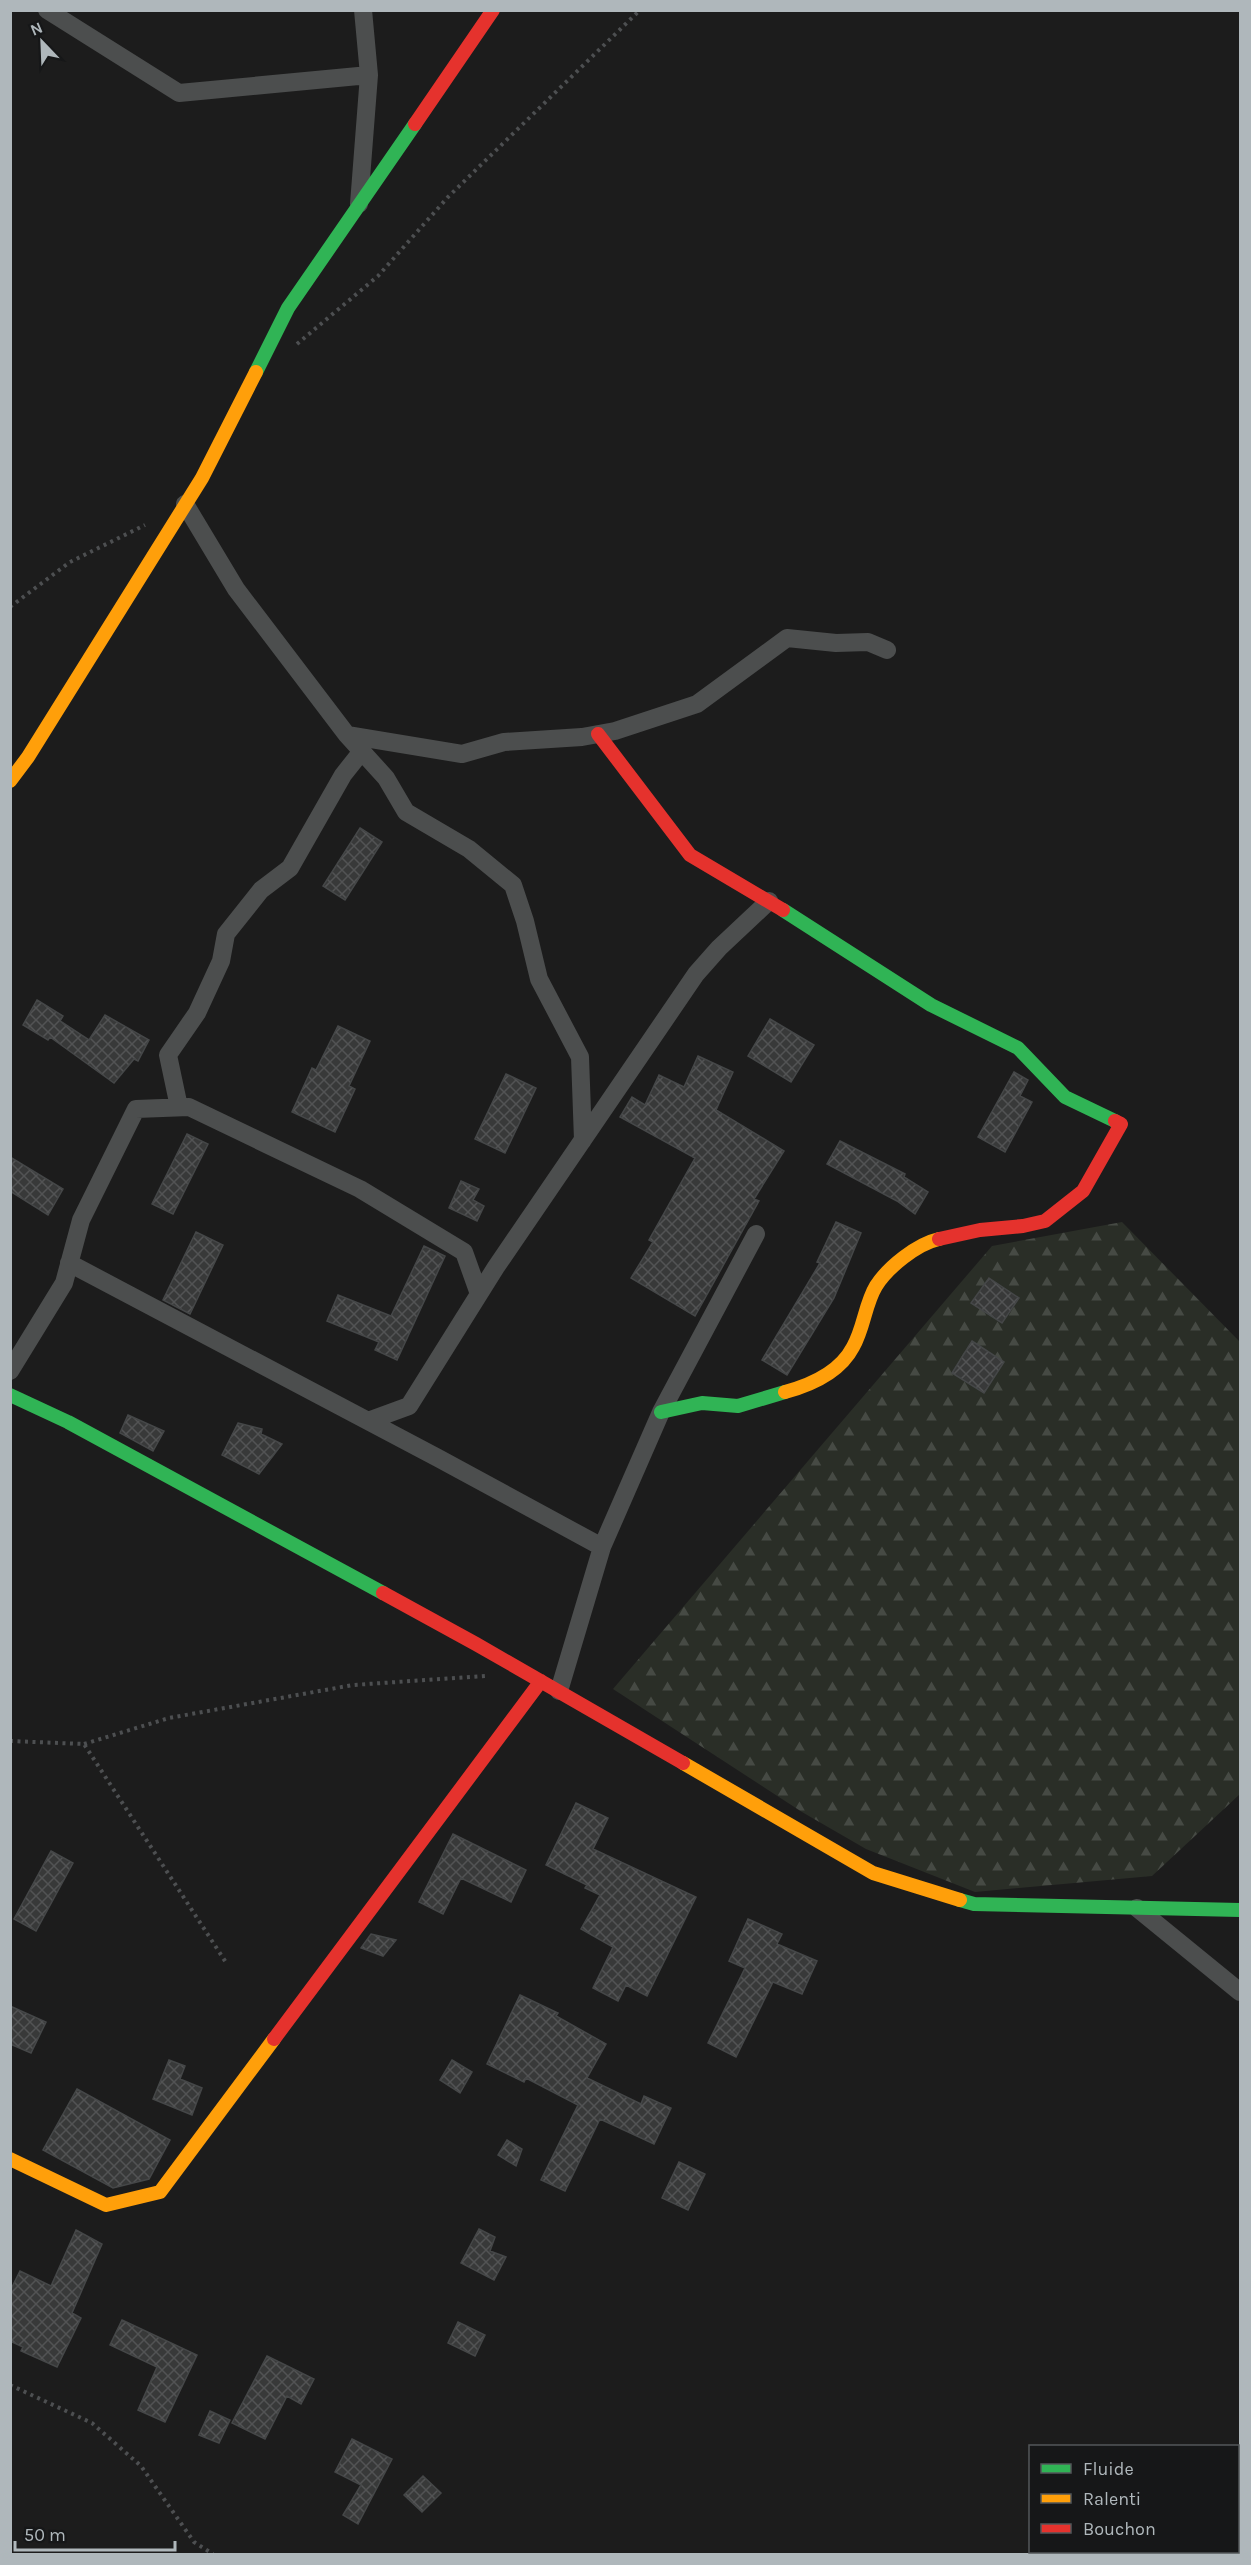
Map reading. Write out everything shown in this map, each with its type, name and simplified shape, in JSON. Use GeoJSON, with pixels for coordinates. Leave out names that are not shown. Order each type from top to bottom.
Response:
{"type":"FeatureCollection","features":[{"type":"Feature","properties":{"kind":"street"},"geometry":{"type":"LineString","coordinates":[[47,10],[179,93],[369,75]]}},
{"type":"Feature","properties":{"kind":"street"},"geometry":{"type":"LineString","coordinates":[[359,206],[369,75],[363,10]]}},
{"type":"Feature","properties":{"kind":"street"},"geometry":{"type":"LineString","coordinates":[[10,782],[28,757],[202,478],[288,308],[493,10]]}},
{"type":"Feature","properties":{"kind":"street"},"geometry":{"type":"LineString","coordinates":[[185,504],[236,589],[347,735],[386,778],[406,812],[469,849],[513,885],[525,921],[539,978],[580,1057],[583,1140]]}},
{"type":"Feature","properties":{"kind":"street"},"geometry":{"type":"LineString","coordinates":[[347,735],[462,754],[504,742],[582,737],[615,731],[698,704],[787,638],[836,643],[868,642],[887,650]]}},
{"type":"Feature","properties":{"kind":"street"},"geometry":{"type":"LineString","coordinates":[[598,734],[690,855],[769,901],[931,1005],[1018,1048],[1065,1097],[1121,1124],[1083,1191],[1045,1221],[1023,1226],[980,1230],[932,1240],[897,1263],[876,1286],[854,1348],[834,1369],[808,1386],[738,1406],[702,1403],[661,1412]]}},
{"type":"Feature","properties":{"kind":"street"},"geometry":{"type":"LineString","coordinates":[[179,1107],[168,1055],[197,1014],[221,961],[226,934],[261,890],[290,868],[343,775],[362,751]]}},
{"type":"Feature","properties":{"kind":"street"},"geometry":{"type":"LineString","coordinates":[[368,1421],[409,1406],[479,1294],[696,974],[769,901]]}},
{"type":"Feature","properties":{"kind":"street"},"geometry":{"type":"LineString","coordinates":[[10,1371],[64,1283],[81,1220],[136,1109],[189,1107],[360,1189],[464,1252],[479,1294]]}},
{"type":"Feature","properties":{"kind":"street"},"geometry":{"type":"LineString","coordinates":[[559,1691],[602,1547],[661,1412],[756,1233]]}},
{"type":"Feature","properties":{"kind":"street"},"geometry":{"type":"LineString","coordinates":[[69,1263],[602,1547]]}},
{"type":"Feature","properties":{"kind":"street"},"geometry":{"type":"LineString","coordinates":[[10,1395],[68,1422],[541,1681],[873,1874],[974,1904],[1240,1910]]}},
{"type":"Feature","properties":{"kind":"street"},"geometry":{"type":"LineString","coordinates":[[10,2159],[106,2205],[160,2192],[541,1681]]}},
{"type":"Feature","properties":{"kind":"street"},"geometry":{"type":"LineString","coordinates":[[1137,1908],[1240,1992]]}},
{"type":"Feature","properties":{"kind":"path"},"geometry":{"type":"LineString","coordinates":[[295,345],[378,276],[448,197],[640,10]]}},
{"type":"Feature","properties":{"kind":"path"},"geometry":{"type":"LineString","coordinates":[[10,607],[70,562],[154,520]]}},
{"type":"Feature","properties":{"kind":"path"},"geometry":{"type":"LineString","coordinates":[[10,1741],[84,1744],[169,1718],[353,1685],[491,1675]]}},
{"type":"Feature","properties":{"kind":"path"},"geometry":{"type":"LineString","coordinates":[[84,1744],[227,1964]]}},
{"type":"Feature","properties":{"kind":"path"},"geometry":{"type":"LineString","coordinates":[[10,2385],[92,2424],[141,2466],[194,2542],[213,2554]]}},
{"type":"Feature","properties":{"kind":"green space"},"geometry":{"type":"Polygon","coordinates":[[[1122,1222],[1240,1342],[1240,1794],[1152,1876],[975,1892],[866,1849],[802,1812],[613,1689],[992,1246],[1122,1222]]]}},
{"type":"Feature","properties":{"kind":"building"},"geometry":{"type":"Polygon","coordinates":[[[360,828],[382,842],[345,900],[323,886],[360,828]]]}},
{"type":"Feature","properties":{"kind":"building"},"geometry":{"type":"Polygon","coordinates":[[[37,1000],[63,1016],[60,1021],[89,1040],[105,1015],[149,1040],[138,1061],[134,1059],[114,1083],[50,1037],[48,1040],[23,1025],[37,1000]]]}},
{"type":"Feature","properties":{"kind":"building"},"geometry":{"type":"Polygon","coordinates":[[[770,1019],[814,1045],[791,1082],[748,1056],[770,1019]]]}},
{"type":"Feature","properties":{"kind":"building"},"geometry":{"type":"Polygon","coordinates":[[[338,1026],[370,1041],[349,1086],[355,1089],[335,1132],[292,1112],[312,1068],[316,1070],[338,1026]]]}},
{"type":"Feature","properties":{"kind":"building"},"geometry":{"type":"Polygon","coordinates":[[[698,1056],[733,1072],[716,1110],[784,1151],[754,1199],[759,1201],[695,1316],[631,1278],[653,1242],[649,1240],[695,1158],[620,1117],[632,1097],[645,1105],[659,1075],[684,1087],[698,1056]]]}},
{"type":"Feature","properties":{"kind":"building"},"geometry":{"type":"Polygon","coordinates":[[[1014,1072],[1028,1080],[1020,1096],[1032,1102],[1005,1152],[978,1137],[1014,1072]]]}},
{"type":"Feature","properties":{"kind":"building"},"geometry":{"type":"Polygon","coordinates":[[[506,1074],[536,1088],[505,1153],[475,1139],[506,1074]]]}},
{"type":"Feature","properties":{"kind":"building"},"geometry":{"type":"Polygon","coordinates":[[[187,1134],[208,1144],[173,1214],[152,1204],[187,1134]]]}},
{"type":"Feature","properties":{"kind":"building"},"geometry":{"type":"Polygon","coordinates":[[[840,1141],[905,1174],[904,1177],[928,1192],[915,1214],[897,1201],[827,1164],[840,1141]]]}},
{"type":"Feature","properties":{"kind":"building"},"geometry":{"type":"Polygon","coordinates":[[[10,1157],[63,1189],[48,1215],[10,1191],[10,1157]]]}},
{"type":"Feature","properties":{"kind":"building"},"geometry":{"type":"Polygon","coordinates":[[[461,1181],[479,1189],[473,1200],[484,1206],[477,1221],[449,1208],[461,1181]]]}},
{"type":"Feature","properties":{"kind":"building"},"geometry":{"type":"Polygon","coordinates":[[[836,1222],[861,1233],[834,1298],[787,1375],[762,1360],[820,1263],[817,1262],[836,1222]]]}},
{"type":"Feature","properties":{"kind":"building"},"geometry":{"type":"Polygon","coordinates":[[[196,1232],[223,1245],[190,1314],[163,1300],[196,1232]]]}},
{"type":"Feature","properties":{"kind":"building"},"geometry":{"type":"Polygon","coordinates":[[[424,1246],[445,1256],[397,1360],[375,1350],[379,1342],[327,1321],[338,1295],[391,1316],[424,1246]]]}},
{"type":"Feature","properties":{"kind":"building"},"geometry":{"type":"Polygon","coordinates":[[[989,1278],[1019,1298],[1002,1323],[971,1303],[989,1278]]]}},
{"type":"Feature","properties":{"kind":"building"},"geometry":{"type":"Polygon","coordinates":[[[972,1341],[1004,1362],[984,1393],[952,1373],[972,1341]]]}},
{"type":"Feature","properties":{"kind":"building"},"geometry":{"type":"Polygon","coordinates":[[[128,1415],[164,1431],[153,1451],[120,1433],[128,1415]]]}},
{"type":"Feature","properties":{"kind":"building"},"geometry":{"type":"Polygon","coordinates":[[[238,1423],[262,1429],[261,1434],[282,1444],[259,1474],[222,1455],[238,1423]]]}},
{"type":"Feature","properties":{"kind":"building"},"geometry":{"type":"Polygon","coordinates":[[[576,1803],[608,1818],[593,1849],[696,1897],[647,1996],[626,1985],[618,2001],[593,1988],[613,1947],[581,1929],[600,1895],[585,1888],[587,1885],[546,1865],[576,1803]]]}},
{"type":"Feature","properties":{"kind":"building"},"geometry":{"type":"Polygon","coordinates":[[[453,1834],[526,1870],[511,1902],[461,1878],[443,1914],[419,1902],[453,1834]]]}},
{"type":"Feature","properties":{"kind":"building"},"geometry":{"type":"Polygon","coordinates":[[[51,1851],[73,1863],[36,1931],[14,1919],[51,1851]]]}},
{"type":"Feature","properties":{"kind":"building"},"geometry":{"type":"Polygon","coordinates":[[[748,1919],[782,1934],[777,1944],[817,1961],[802,1994],[773,1982],[736,2057],[708,2043],[745,1968],[729,1961],[748,1919]]]}},
{"type":"Feature","properties":{"kind":"building"},"geometry":{"type":"Polygon","coordinates":[[[371,1934],[396,1940],[383,1956],[361,1948],[371,1934]]]}},
{"type":"Feature","properties":{"kind":"building"},"geometry":{"type":"Polygon","coordinates":[[[520,1995],[558,2013],[556,2016],[606,2044],[587,2078],[641,2104],[644,2096],[671,2108],[654,2144],[600,2119],[565,2191],[541,2180],[578,2105],[526,2078],[524,2082],[487,2064],[520,1995]]]}},
{"type":"Feature","properties":{"kind":"building"},"geometry":{"type":"Polygon","coordinates":[[[10,2006],[46,2022],[31,2053],[10,2044],[10,2006]]]}},
{"type":"Feature","properties":{"kind":"building"},"geometry":{"type":"Polygon","coordinates":[[[169,2060],[185,2066],[180,2079],[202,2088],[192,2115],[153,2099],[169,2060]]]}},
{"type":"Feature","properties":{"kind":"building"},"geometry":{"type":"Polygon","coordinates":[[[452,2060],[472,2072],[460,2093],[440,2080],[452,2060]]]}},
{"type":"Feature","properties":{"kind":"building"},"geometry":{"type":"Polygon","coordinates":[[[77,2089],[170,2140],[149,2179],[113,2188],[43,2150],[77,2089]]]}},
{"type":"Feature","properties":{"kind":"building"},"geometry":{"type":"Polygon","coordinates":[[[507,2140],[522,2149],[516,2166],[498,2155],[507,2140]]]}},
{"type":"Feature","properties":{"kind":"building"},"geometry":{"type":"Polygon","coordinates":[[[679,2162],[705,2174],[688,2210],[662,2198],[679,2162]]]}},
{"type":"Feature","properties":{"kind":"building"},"geometry":{"type":"Polygon","coordinates":[[[479,2229],[495,2237],[490,2251],[506,2257],[494,2280],[461,2263],[479,2229]]]}},
{"type":"Feature","properties":{"kind":"building"},"geometry":{"type":"Polygon","coordinates":[[[76,2230],[102,2244],[72,2313],[81,2318],[57,2367],[21,2351],[23,2347],[10,2341],[10,2291],[20,2271],[51,2286],[76,2230]]]}},
{"type":"Feature","properties":{"kind":"building"},"geometry":{"type":"Polygon","coordinates":[[[122,2320],[197,2355],[165,2422],[138,2410],[157,2367],[110,2345],[122,2320]]]}},
{"type":"Feature","properties":{"kind":"building"},"geometry":{"type":"Polygon","coordinates":[[[458,2322],[485,2335],[475,2356],[448,2343],[458,2322]]]}},
{"type":"Feature","properties":{"kind":"building"},"geometry":{"type":"Polygon","coordinates":[[[267,2356],[314,2379],[301,2404],[287,2396],[265,2439],[232,2423],[267,2356]]]}},
{"type":"Feature","properties":{"kind":"building"},"geometry":{"type":"Polygon","coordinates":[[[210,2411],[230,2420],[219,2443],[199,2435],[210,2411]]]}},
{"type":"Feature","properties":{"kind":"building"},"geometry":{"type":"Polygon","coordinates":[[[352,2439],[392,2459],[358,2524],[343,2515],[361,2485],[335,2472],[352,2439]]]}},
{"type":"Feature","properties":{"kind":"building"},"geometry":{"type":"Polygon","coordinates":[[[423,2476],[441,2493],[422,2512],[404,2495],[423,2476]]]}},
{"type":"Feature","properties":{"kind":"traffic: fast"},"geometry":{"type":"LineString","coordinates":[[256,372],[288,308],[415,124]]}},
{"type":"Feature","properties":{"kind":"traffic: fast"},"geometry":{"type":"LineString","coordinates":[[783,910],[931,1005],[1018,1048],[1065,1097],[1115,1121]]}},
{"type":"Feature","properties":{"kind":"traffic: fast"},"geometry":{"type":"LineString","coordinates":[[661,1412],[702,1403],[738,1406],[785,1392]]}},
{"type":"Feature","properties":{"kind":"traffic: fast"},"geometry":{"type":"LineString","coordinates":[[10,1395],[68,1422],[383,1593]]}},
{"type":"Feature","properties":{"kind":"traffic: fast"},"geometry":{"type":"LineString","coordinates":[[960,1900],[974,1904],[1240,1910]]}},
{"type":"Feature","properties":{"kind":"traffic: slow"},"geometry":{"type":"LineString","coordinates":[[10,781],[28,757],[202,478],[256,372]]}},
{"type":"Feature","properties":{"kind":"traffic: slow"},"geometry":{"type":"LineString","coordinates":[[785,1392],[805,1386],[841,1364],[857,1340],[869,1300],[881,1279],[895,1264],[913,1251],[939,1239]]}},
{"type":"Feature","properties":{"kind":"traffic: slow"},"geometry":{"type":"LineString","coordinates":[[683,1763],[873,1873],[960,1900]]}},
{"type":"Feature","properties":{"kind":"traffic: slow"},"geometry":{"type":"LineString","coordinates":[[10,2159],[106,2205],[160,2192],[274,2039]]}},
{"type":"Feature","properties":{"kind":"traffic: jam"},"geometry":{"type":"LineString","coordinates":[[415,124],[493,10]]}},
{"type":"Feature","properties":{"kind":"traffic: jam"},"geometry":{"type":"LineString","coordinates":[[598,734],[690,855],[783,910]]}},
{"type":"Feature","properties":{"kind":"traffic: jam"},"geometry":{"type":"LineString","coordinates":[[939,1239],[980,1230],[1023,1226],[1045,1221],[1083,1191],[1121,1124],[1115,1121]]}},
{"type":"Feature","properties":{"kind":"traffic: jam"},"geometry":{"type":"LineString","coordinates":[[383,1593],[683,1763]]}},
{"type":"Feature","properties":{"kind":"traffic: jam"},"geometry":{"type":"LineString","coordinates":[[274,2039],[541,1681]]}}]}
